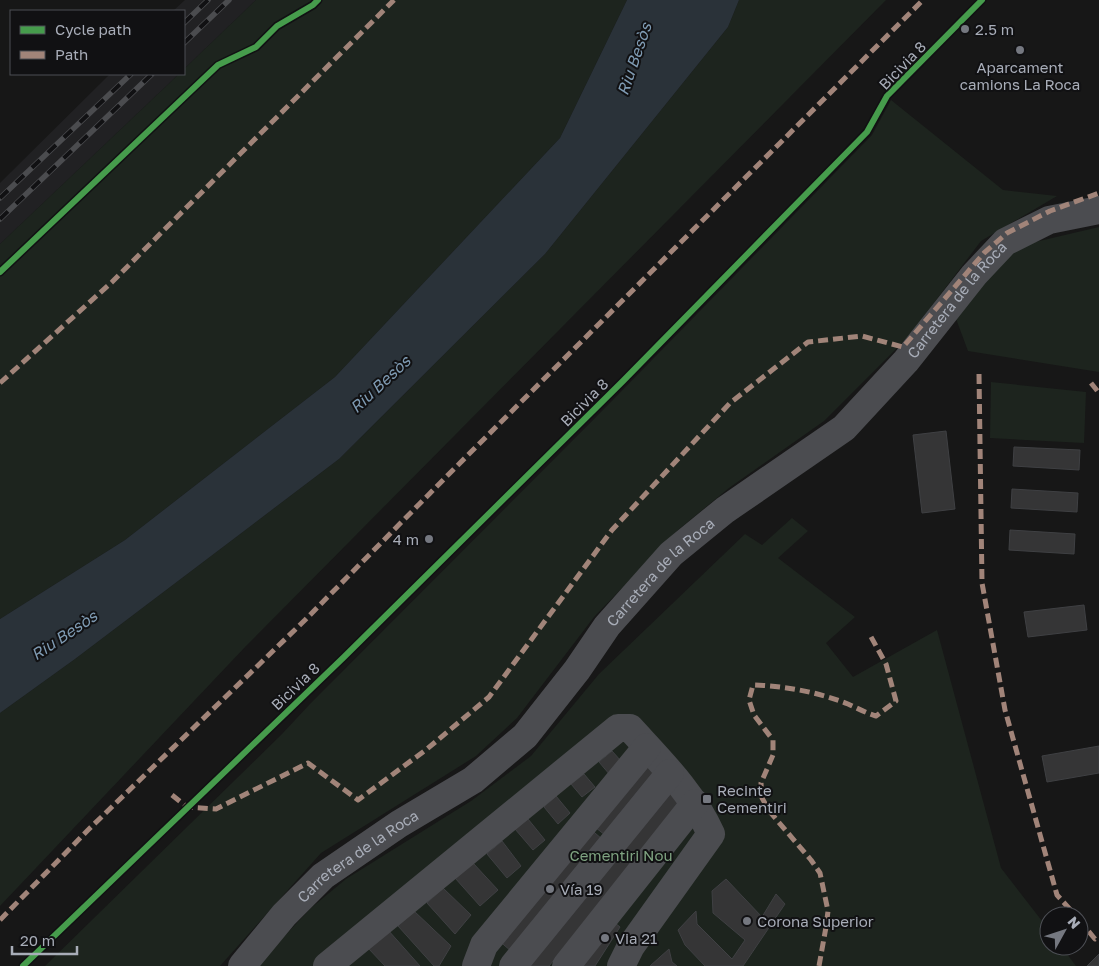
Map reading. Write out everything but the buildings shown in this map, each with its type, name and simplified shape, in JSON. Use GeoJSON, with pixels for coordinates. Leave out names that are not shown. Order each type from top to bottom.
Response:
{"type":"FeatureCollection","features":[{"type":"Feature","properties":{"kind":"street","name":"Carretera de la Roca"},"geometry":{"type":"LineString","coordinates":[[242,966],[284,915],[323,876],[399,824],[473,780],[525,736],[577,670],[607,626],[671,554],[725,510],[844,428],[906,361],[974,274],[1005,242],[1049,220],[1099,210]]}},
{"type":"Feature","properties":{"kind":"street"},"geometry":{"type":"LineString","coordinates":[[327,966],[618,728],[630,728],[695,803],[703,815],[711,834],[631,946],[621,966]]}},
{"type":"Feature","properties":{"kind":"street"},"geometry":{"type":"LineString","coordinates":[[476,966],[484,945],[647,747]]}},
{"type":"Feature","properties":{"kind":"street"},"geometry":{"type":"LineString","coordinates":[[513,966],[670,773]]}},
{"type":"Feature","properties":{"kind":"street"},"geometry":{"type":"LineString","coordinates":[[566,966],[695,803]]}},
{"type":"Feature","properties":{"kind":"shaded area"},"geometry":{"type":"Polygon","coordinates":[[[185,0],[256,0],[185,68],[185,10],[174,10],[185,0]]]}},
{"type":"Feature","properties":{"kind":"shaded area"},"geometry":{"type":"Polygon","coordinates":[[[109,75],[178,75],[0,244],[0,183],[109,75]]]}},
{"type":"Feature","properties":{"kind":"green space"},"geometry":{"type":"Polygon","coordinates":[[[256,0],[627,0],[560,138],[335,377],[125,540],[0,619],[0,244],[178,75],[185,75],[185,68],[256,0]]]}},
{"type":"Feature","properties":{"kind":"green space"},"geometry":{"type":"Polygon","coordinates":[[[739,0],[886,0],[246,646],[0,906],[0,713],[75,659],[339,459],[545,254],[728,27],[739,0]]]}},
{"type":"Feature","properties":{"kind":"green space"},"geometry":{"type":"Polygon","coordinates":[[[891,100],[1003,190],[1057,196],[981,241],[908,337],[824,421],[729,488],[678,530],[594,617],[517,718],[476,756],[321,853],[220,966],[45,966],[282,734],[872,135],[891,100]]]}},
{"type":"Feature","properties":{"kind":"green space"},"geometry":{"type":"Polygon","coordinates":[[[1099,227],[1099,372],[968,351],[955,316],[1014,247],[1099,227]]]}},
{"type":"Feature","properties":{"kind":"green space"},"geometry":{"type":"Polygon","coordinates":[[[991,382],[1086,392],[1084,443],[990,438],[991,382]]]}},
{"type":"Feature","properties":{"kind":"green space","name":"Cementiri Nou"},"geometry":{"type":"Polygon","coordinates":[[[792,518],[808,531],[778,558],[855,617],[826,643],[853,677],[937,630],[1001,868],[1039,917],[1039,956],[1068,956],[1076,966],[256,966],[311,908],[346,879],[471,801],[531,756],[599,674],[745,534],[762,545],[792,518]]]}},
{"type":"Feature","properties":{"kind":"water","name":"Riu Besòs"},"geometry":{"type":"Polygon","coordinates":[[[627,0],[739,0],[728,27],[545,254],[339,459],[75,659],[0,713],[0,619],[125,540],[335,377],[560,138],[627,0]]]}},
{"type":"Feature","properties":{"kind":"railway"},"geometry":{"type":"LineString","coordinates":[[185,22],[208,0]]}},
{"type":"Feature","properties":{"kind":"railway"},"geometry":{"type":"LineString","coordinates":[[185,42],[229,0]]}},
{"type":"Feature","properties":{"kind":"railway"},"geometry":{"type":"LineString","coordinates":[[0,198],[130,75]]}},
{"type":"Feature","properties":{"kind":"railway"},"geometry":{"type":"LineString","coordinates":[[0,219],[151,75]]}},
{"type":"Feature","properties":{"kind":"marked path"},"geometry":{"type":"LineString","coordinates":[[0,383],[112,282],[394,0]]}},
{"type":"Feature","properties":{"kind":"marked path"},"geometry":{"type":"LineString","coordinates":[[0,920],[88,830],[305,620],[923,0]]}},
{"type":"Feature","properties":{"kind":"marked path"},"geometry":{"type":"LineString","coordinates":[[172,795],[187,807],[216,809],[308,763],[358,800],[427,749],[489,697],[612,530],[730,403],[808,342],[862,336],[903,347],[984,253],[1007,233],[1050,211],[1099,193]]}},
{"type":"Feature","properties":{"kind":"marked path"},"geometry":{"type":"LineString","coordinates":[[979,374],[982,583],[1005,710],[1057,895],[1067,906]]}},
{"type":"Feature","properties":{"kind":"marked path"},"geometry":{"type":"LineString","coordinates":[[1091,383],[1099,393]]}},
{"type":"Feature","properties":{"kind":"marked path"},"geometry":{"type":"LineString","coordinates":[[819,966],[828,911],[820,873],[770,812],[762,798],[761,783],[773,755],[773,740],[754,715],[749,700],[753,685],[801,690],[825,696],[876,716],[896,701],[886,664],[870,635]]}},
{"type":"Feature","properties":{"kind":"marked path"},"geometry":{"type":"LineString","coordinates":[[1089,932],[1095,939],[1099,936]]}},
{"type":"Feature","properties":{"kind":"cycle path"},"geometry":{"type":"LineString","coordinates":[[0,272],[218,65],[256,47],[277,26],[313,5],[318,0]]}},
{"type":"Feature","properties":{"kind":"cycle path","name":"Bicivia 8"},"geometry":{"type":"LineString","coordinates":[[23,966],[344,657],[623,381],[867,132],[887,96],[982,0]]}},
{"type":"Feature","properties":{"kind":"place","name":"2.5 m"},"geometry":{"type":"Point","coordinates":[965,29]}},
{"type":"Feature","properties":{"kind":"place","name":"Aparcament camions La Roca"},"geometry":{"type":"Point","coordinates":[1020,50]}},
{"type":"Feature","properties":{"kind":"place","name":"4 m"},"geometry":{"type":"Point","coordinates":[429,539]}},
{"type":"Feature","properties":{"kind":"place","name":"Recinte Cementiri"},"geometry":{"type":"Point","coordinates":[707,799]}},
{"type":"Feature","properties":{"kind":"place","name":"Vía 19"},"geometry":{"type":"Point","coordinates":[550,889]}},
{"type":"Feature","properties":{"kind":"place","name":"Corona Superior"},"geometry":{"type":"Point","coordinates":[747,921]}},
{"type":"Feature","properties":{"kind":"place","name":"Via 21"},"geometry":{"type":"Point","coordinates":[605,938]}}]}
